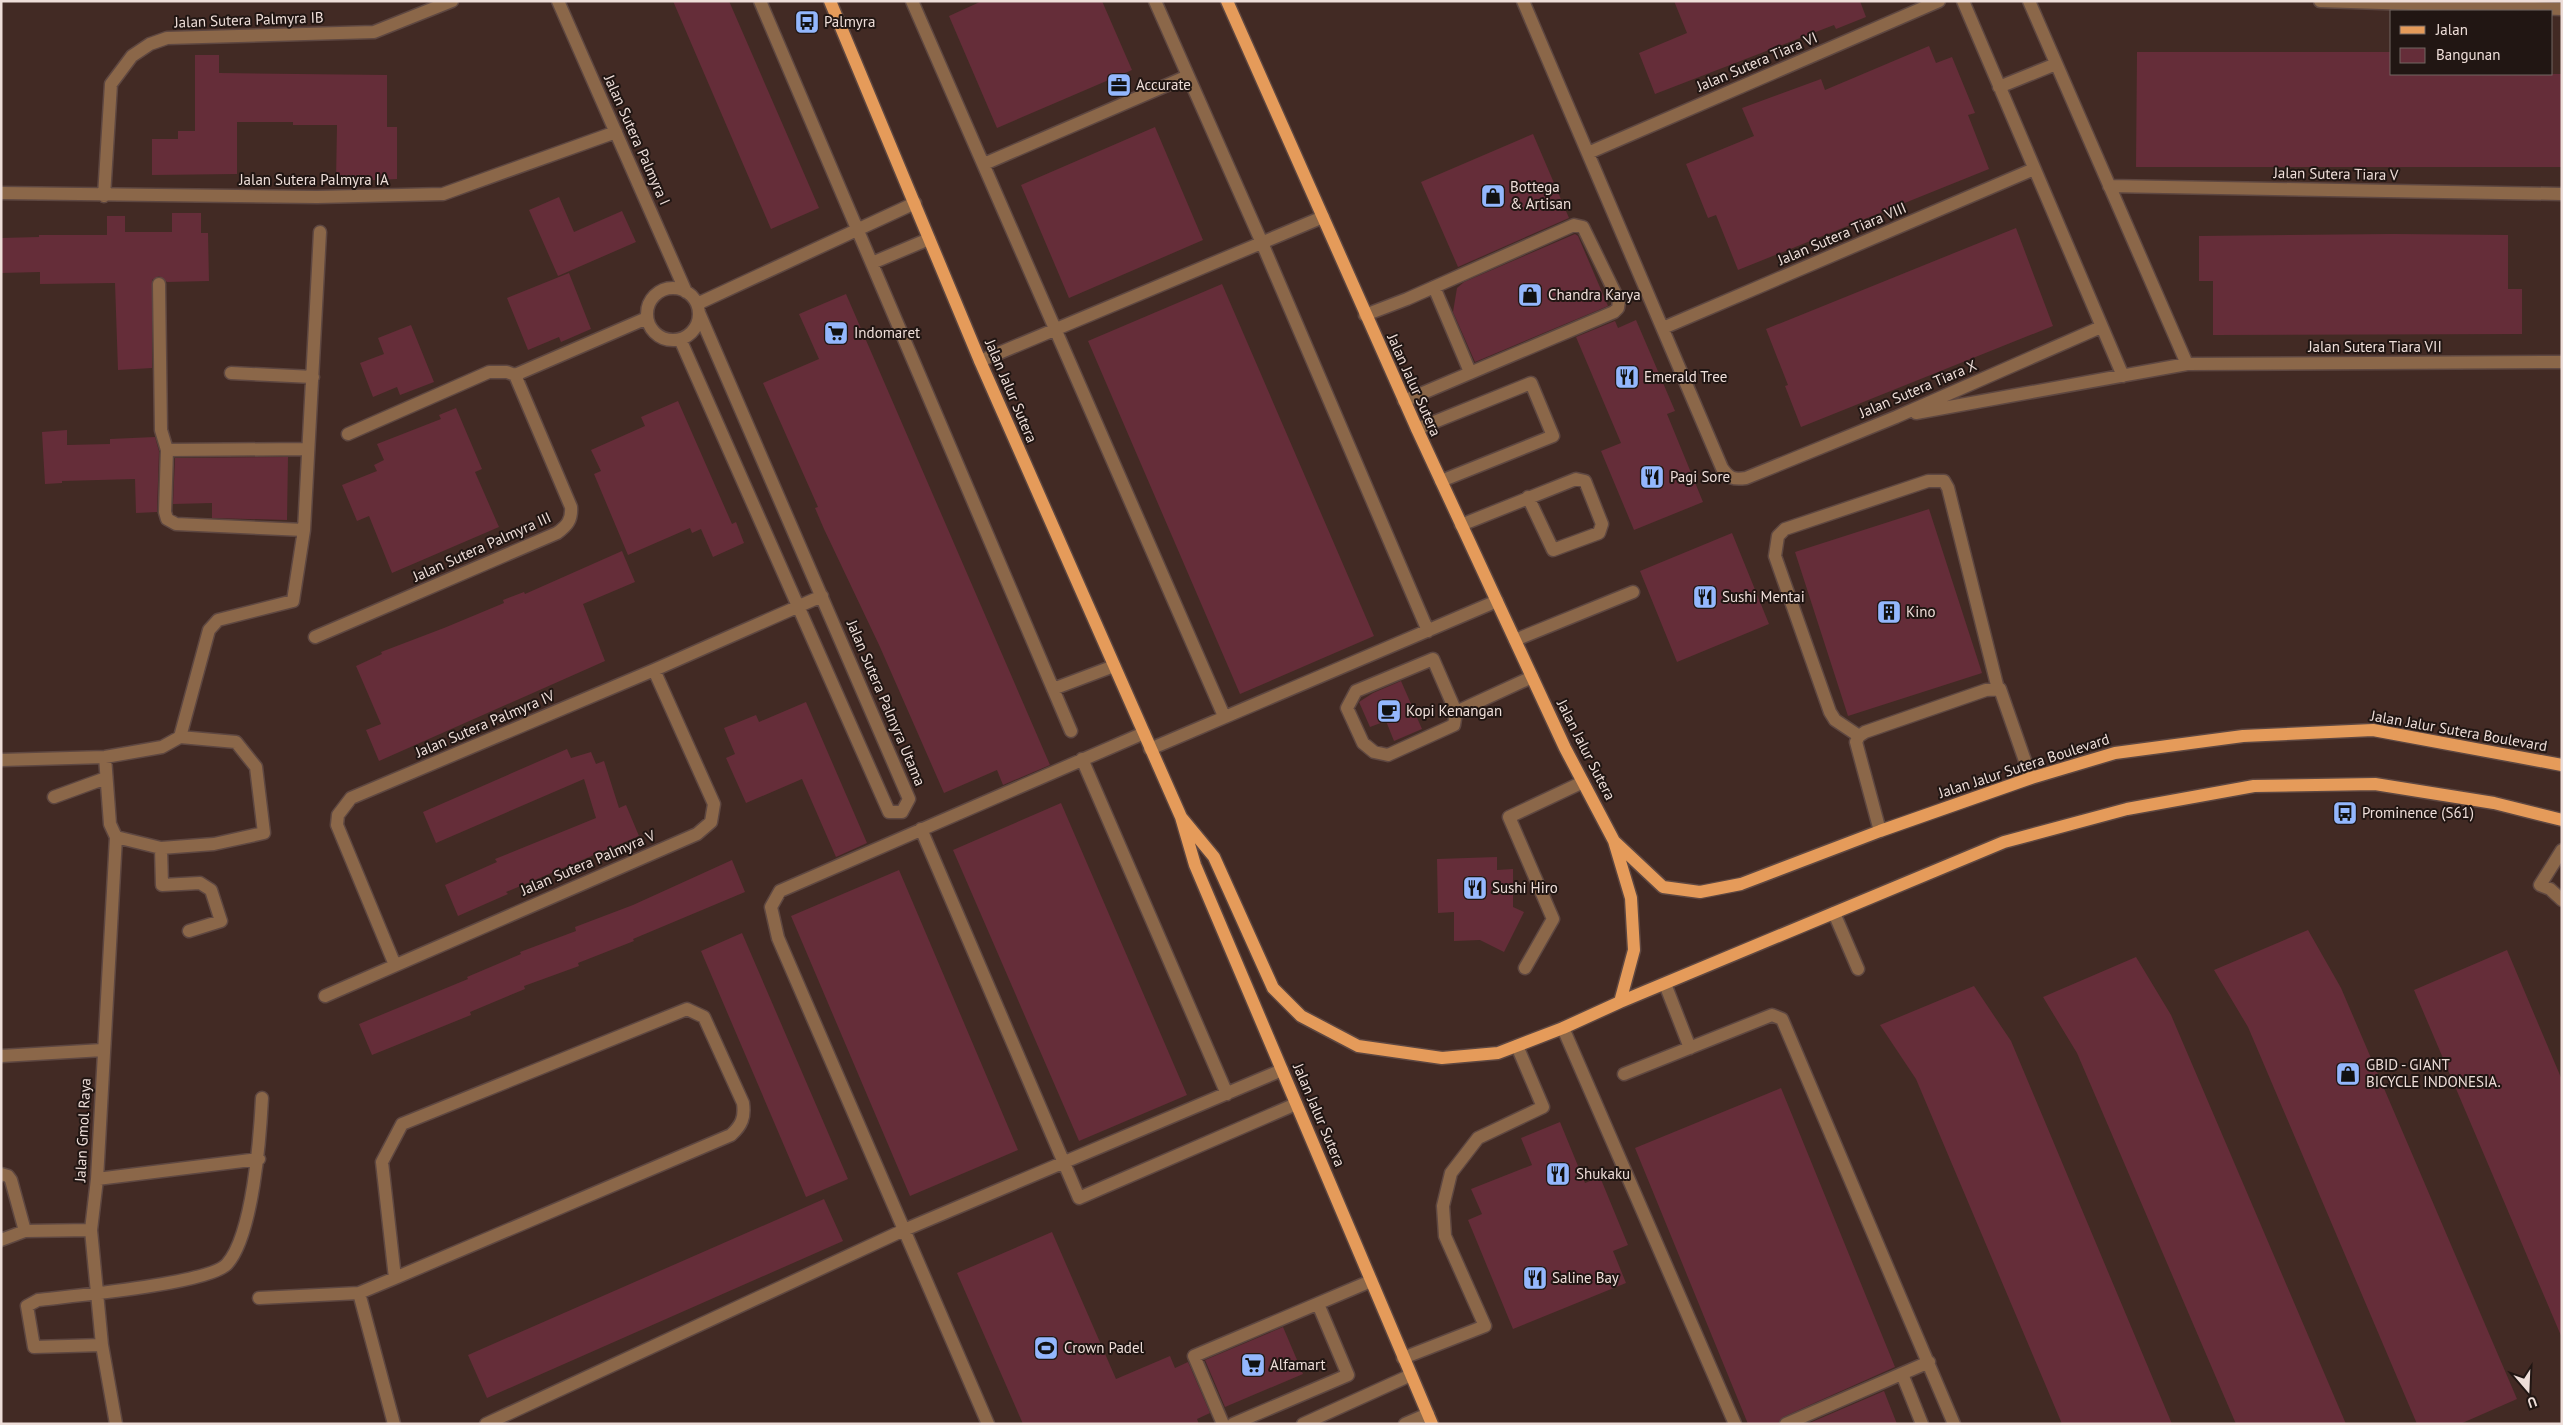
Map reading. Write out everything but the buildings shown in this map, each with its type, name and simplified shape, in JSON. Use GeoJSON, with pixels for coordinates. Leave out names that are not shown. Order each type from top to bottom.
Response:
{"type":"FeatureCollection","features":[{"type":"Feature","properties":{"kind":"main road","name":"Jalan Jalur Sutera"},"geometry":{"type":"LineString","coordinates":[[830,1],[980,361],[1181,817],[1196,865],[1430,1419]]}},
{"type":"Feature","properties":{"kind":"main road","name":"Jalan Jalur Sutera"},"geometry":{"type":"LineString","coordinates":[[1181,817],[1214,857],[1273,988],[1301,1016],[1358,1046],[1442,1058],[1498,1053],[1563,1028],[1620,1002],[1634,950],[1631,898],[1614,841],[1532,677],[1416,429],[1227,1]]}},
{"type":"Feature","properties":{"kind":"main road","name":"Jalan Jalur Sutera Boulevard"},"geometry":{"type":"LineString","coordinates":[[1614,841],[1663,887],[1700,892],[1741,884],[1880,831],[2031,778],[2115,753],[2243,736],[2373,730],[2562,765]]}},
{"type":"Feature","properties":{"kind":"main road"},"geometry":{"type":"LineString","coordinates":[[1620,1002],[2004,842],[2127,809],[2254,786],[2375,784],[2494,803],[2562,820]]}},
{"type":"Feature","properties":{"kind":"street","name":"Jalan Sutera Palmyra IB"},"geometry":{"type":"LineString","coordinates":[[104,196],[111,84],[132,56],[150,44],[168,38],[374,32],[452,1]]}},
{"type":"Feature","properties":{"kind":"street","name":"Jalan Sutera Palmyra I"},"geometry":{"type":"LineString","coordinates":[[558,1],[686,292]]}},
{"type":"Feature","properties":{"kind":"street"},"geometry":{"type":"LineString","coordinates":[[760,1],[1071,731]]}},
{"type":"Feature","properties":{"kind":"street"},"geometry":{"type":"LineString","coordinates":[[912,1],[1224,716]]}},
{"type":"Feature","properties":{"kind":"street"},"geometry":{"type":"LineString","coordinates":[[1155,1],[1262,243],[1428,632]]}},
{"type":"Feature","properties":{"kind":"street"},"geometry":{"type":"LineString","coordinates":[[1523,1],[1662,328]]}},
{"type":"Feature","properties":{"kind":"street","name":"Jalan Sutera Tiara VI"},"geometry":{"type":"LineString","coordinates":[[1588,153],[1921,4],[1939,1]]}},
{"type":"Feature","properties":{"kind":"street"},"geometry":{"type":"LineString","coordinates":[[1963,1],[2123,376]]}},
{"type":"Feature","properties":{"kind":"street"},"geometry":{"type":"LineString","coordinates":[[2029,1],[2187,364]]}},
{"type":"Feature","properties":{"kind":"street"},"geometry":{"type":"LineString","coordinates":[[2320,1],[2562,9]]}},
{"type":"Feature","properties":{"kind":"street"},"geometry":{"type":"LineString","coordinates":[[2000,87],[2056,64]]}},
{"type":"Feature","properties":{"kind":"street"},"geometry":{"type":"LineString","coordinates":[[984,164],[1188,76]]}},
{"type":"Feature","properties":{"kind":"street","name":"Jalan Sutera Palmyra IA"},"geometry":{"type":"LineString","coordinates":[[1,194],[317,197],[443,194],[616,132]]}},
{"type":"Feature","properties":{"kind":"street","name":"Jalan Sutera Tiara VIII"},"geometry":{"type":"LineString","coordinates":[[1662,328],[2034,169]]}},
{"type":"Feature","properties":{"kind":"street","name":"Jalan Sutera Tiara V"},"geometry":{"type":"LineString","coordinates":[[2109,186],[2562,194]]}},
{"type":"Feature","properties":{"kind":"street"},"geometry":{"type":"LineString","coordinates":[[698,309],[915,203]]}},
{"type":"Feature","properties":{"kind":"street"},"geometry":{"type":"LineString","coordinates":[[980,361],[1323,217]]}},
{"type":"Feature","properties":{"kind":"street"},"geometry":{"type":"LineString","coordinates":[[1365,315],[1578,225],[1583,227],[1619,301],[1618,308],[1614,312],[1404,401]]}},
{"type":"Feature","properties":{"kind":"street"},"geometry":{"type":"LineString","coordinates":[[180,737],[209,630],[218,620],[293,601],[304,530],[320,232]]}},
{"type":"Feature","properties":{"kind":"street"},"geometry":{"type":"LineString","coordinates":[[872,263],[929,239]]}},
{"type":"Feature","properties":{"kind":"street"},"geometry":{"type":"LineString","coordinates":[[159,284],[161,430],[167,450],[165,512],[167,519],[176,524],[304,530]]}},
{"type":"Feature","properties":{"kind":"street"},"geometry":{"type":"LineString","coordinates":[[1434,287],[1470,372]]}},
{"type":"Feature","properties":{"kind":"street"},"geometry":{"type":"LineString","coordinates":[[670,288],[679,288],[686,292],[693,297],[698,309],[694,329],[680,339],[662,338],[655,333],[647,318],[650,302],[655,295],[670,288]]}},
{"type":"Feature","properties":{"kind":"street","name":"Jalan Sutera Palmyra Utama"},"geometry":{"type":"LineString","coordinates":[[680,339],[889,812],[902,812],[909,799],[698,309]]}},
{"type":"Feature","properties":{"kind":"street"},"geometry":{"type":"LineString","coordinates":[[348,434],[489,372],[506,372],[515,375],[647,318]]}},
{"type":"Feature","properties":{"kind":"street","name":"Jalan Sutera Tiara X"},"geometry":{"type":"LineString","coordinates":[[1662,328],[1722,468],[1729,477],[1736,480],[1746,478],[1896,417],[2101,327]]}},
{"type":"Feature","properties":{"kind":"street","name":"Jalan Sutera Tiara VII"},"geometry":{"type":"LineString","coordinates":[[1896,417],[2187,364],[2562,362]]}},
{"type":"Feature","properties":{"kind":"street"},"geometry":{"type":"LineString","coordinates":[[231,374],[313,377]]}},
{"type":"Feature","properties":{"kind":"street","name":"Jalan Sutera Palmyra III"},"geometry":{"type":"LineString","coordinates":[[315,638],[557,533],[567,526],[572,517],[571,507],[515,375]]}},
{"type":"Feature","properties":{"kind":"street"},"geometry":{"type":"LineString","coordinates":[[1416,429],[1531,383],[1553,436],[1441,482]]}},
{"type":"Feature","properties":{"kind":"street"},"geometry":{"type":"LineString","coordinates":[[167,450],[308,449]]}},
{"type":"Feature","properties":{"kind":"street"},"geometry":{"type":"LineString","coordinates":[[1461,525],[1528,498],[1576,479],[1585,481],[1602,524],[1599,533],[1553,550],[1528,498]]}},
{"type":"Feature","properties":{"kind":"street"},"geometry":{"type":"LineString","coordinates":[[1859,736],[1835,720],[1830,712],[1775,556],[1778,536],[1785,529],[1928,481],[1944,482],[1950,497],[1998,689],[2006,702],[2031,778]]}},
{"type":"Feature","properties":{"kind":"street"},"geometry":{"type":"LineString","coordinates":[[1516,640],[1633,592]]}},
{"type":"Feature","properties":{"kind":"street","name":"Jalan Sutera Palmyra IV"},"geometry":{"type":"LineString","coordinates":[[395,965],[336,825],[338,815],[351,798],[654,670],[822,596]]}},
{"type":"Feature","properties":{"kind":"street"},"geometry":{"type":"LineString","coordinates":[[1150,748],[1428,632],[1497,601]]}},
{"type":"Feature","properties":{"kind":"street"},"geometry":{"type":"LineString","coordinates":[[1433,659],[1456,712],[1454,725],[1388,755],[1374,752],[1363,743],[1347,708],[1356,691],[1433,659]]}},
{"type":"Feature","properties":{"kind":"street"},"geometry":{"type":"LineString","coordinates":[[1054,690],[1114,666]]}},
{"type":"Feature","properties":{"kind":"street","name":"Jalan Sutera Palmyra V"},"geometry":{"type":"LineString","coordinates":[[325,996],[697,834],[711,822],[714,804],[654,670]]}},
{"type":"Feature","properties":{"kind":"street"},"geometry":{"type":"LineString","coordinates":[[1456,712],[1532,677]]}},
{"type":"Feature","properties":{"kind":"street"},"geometry":{"type":"LineString","coordinates":[[1880,831],[1856,742],[1859,736],[1986,690],[1998,689]]}},
{"type":"Feature","properties":{"kind":"street"},"geometry":{"type":"LineString","coordinates":[[988,1424],[778,938],[771,907],[780,891],[1144,733]]}},
{"type":"Feature","properties":{"kind":"street"},"geometry":{"type":"LineString","coordinates":[[1,760],[105,758],[162,747],[180,737],[236,742],[256,767],[264,833],[214,844],[161,848],[116,837]]}},
{"type":"Feature","properties":{"kind":"street","name":"Jalan Gmol Raya"},"geometry":{"type":"LineString","coordinates":[[105,758],[110,824],[116,837],[97,1179],[91,1230],[102,1345],[116,1424]]}},
{"type":"Feature","properties":{"kind":"street"},"geometry":{"type":"LineString","coordinates":[[1082,759],[1227,1094]]}},
{"type":"Feature","properties":{"kind":"street"},"geometry":{"type":"LineString","coordinates":[[54,796],[106,778]]}},
{"type":"Feature","properties":{"kind":"street"},"geometry":{"type":"LineString","coordinates":[[1526,968],[1553,919],[1508,817],[1583,782]]}},
{"type":"Feature","properties":{"kind":"street"},"geometry":{"type":"LineString","coordinates":[[921,829],[1079,1198],[1296,1104]]}},
{"type":"Feature","properties":{"kind":"street"},"geometry":{"type":"LineString","coordinates":[[161,848],[162,884],[200,883],[212,890],[221,921],[189,931]]}},
{"type":"Feature","properties":{"kind":"street"},"geometry":{"type":"LineString","coordinates":[[2562,850],[2540,885],[2550,889],[2562,900]]}},
{"type":"Feature","properties":{"kind":"street"},"geometry":{"type":"LineString","coordinates":[[1834,913],[1858,970]]}},
{"type":"Feature","properties":{"kind":"street"},"geometry":{"type":"LineString","coordinates":[[1665,984],[1690,1048]]}},
{"type":"Feature","properties":{"kind":"street"},"geometry":{"type":"LineString","coordinates":[[259,1298],[359,1293],[396,1278],[731,1135],[740,1127],[744,1114],[743,1103],[704,1017],[687,1009],[402,1124],[382,1162],[396,1278]]}},
{"type":"Feature","properties":{"kind":"street"},"geometry":{"type":"LineString","coordinates":[[1624,1074],[1772,1015],[1782,1019],[1954,1424]]}},
{"type":"Feature","properties":{"kind":"street"},"geometry":{"type":"LineString","coordinates":[[1563,1028],[1735,1424]]}},
{"type":"Feature","properties":{"kind":"street"},"geometry":{"type":"LineString","coordinates":[[1403,1358],[1485,1326],[1445,1236],[1443,1206],[1451,1173],[1478,1138],[1543,1107],[1517,1046]]}},
{"type":"Feature","properties":{"kind":"street"},"geometry":{"type":"LineString","coordinates":[[1,1056],[104,1050]]}},
{"type":"Feature","properties":{"kind":"street"},"geometry":{"type":"LineString","coordinates":[[486,1424],[507,1419],[904,1230],[1282,1070]]}},
{"type":"Feature","properties":{"kind":"street"},"geometry":{"type":"LineString","coordinates":[[102,1345],[34,1347],[26,1310],[31,1303],[38,1300],[200,1277],[226,1265],[238,1248],[258,1159],[262,1098]]}},
{"type":"Feature","properties":{"kind":"street"},"geometry":{"type":"LineString","coordinates":[[97,1179],[258,1159]]}},
{"type":"Feature","properties":{"kind":"street"},"geometry":{"type":"LineString","coordinates":[[1,1174],[8,1176],[11,1180],[25,1231]]}},
{"type":"Feature","properties":{"kind":"street"},"geometry":{"type":"LineString","coordinates":[[1,1240],[25,1231],[91,1230]]}},
{"type":"Feature","properties":{"kind":"street"},"geometry":{"type":"LineString","coordinates":[[1223,1424],[1194,1356],[1371,1281]]}},
{"type":"Feature","properties":{"kind":"street"},"geometry":{"type":"LineString","coordinates":[[359,1293],[394,1424]]}},
{"type":"Feature","properties":{"kind":"street"},"geometry":{"type":"LineString","coordinates":[[1233,1424],[1348,1375],[1318,1304]]}},
{"type":"Feature","properties":{"kind":"street"},"geometry":{"type":"LineString","coordinates":[[1786,1424],[1929,1362]]}},
{"type":"Feature","properties":{"kind":"street"},"geometry":{"type":"LineString","coordinates":[[1902,1374],[1922,1424]]}},
{"type":"Feature","properties":{"kind":"street"},"geometry":{"type":"LineString","coordinates":[[1303,1424],[1411,1376]]}},
{"type":"Feature","properties":{"kind":"street"},"geometry":{"type":"LineString","coordinates":[[1405,1424],[1430,1419]]}},
{"type":"Feature","properties":{"kind":"place","name":"Palmyra"},"geometry":{"type":"Point","coordinates":[807,22]}},
{"type":"Feature","properties":{"kind":"place","name":"Accurate"},"geometry":{"type":"Point","coordinates":[1119,85]}},
{"type":"Feature","properties":{"kind":"place","name":"Bottega & Artisan"},"geometry":{"type":"Point","coordinates":[1493,196]}},
{"type":"Feature","properties":{"kind":"place","name":"Chandra Karya"},"geometry":{"type":"Point","coordinates":[1530,295]}},
{"type":"Feature","properties":{"kind":"place","name":"Indomaret"},"geometry":{"type":"Point","coordinates":[836,333]}},
{"type":"Feature","properties":{"kind":"place","name":"Emerald Tree"},"geometry":{"type":"Point","coordinates":[1627,377]}},
{"type":"Feature","properties":{"kind":"place","name":"Pagi Sore"},"geometry":{"type":"Point","coordinates":[1652,477]}},
{"type":"Feature","properties":{"kind":"place","name":"Sushi Mentai"},"geometry":{"type":"Point","coordinates":[1705,597]}},
{"type":"Feature","properties":{"kind":"place","name":"Kino"},"geometry":{"type":"Point","coordinates":[1889,612]}},
{"type":"Feature","properties":{"kind":"place","name":"Kopi Kenangan"},"geometry":{"type":"Point","coordinates":[1389,711]}},
{"type":"Feature","properties":{"kind":"place","name":"Prominence (S61)"},"geometry":{"type":"Point","coordinates":[2345,813]}},
{"type":"Feature","properties":{"kind":"place","name":"Sushi Hiro"},"geometry":{"type":"Point","coordinates":[1475,888]}},
{"type":"Feature","properties":{"kind":"place","name":"GBID - GIANT BICYCLE INDONESIA."},"geometry":{"type":"Point","coordinates":[2348,1074]}},
{"type":"Feature","properties":{"kind":"place","name":"Shukaku"},"geometry":{"type":"Point","coordinates":[1558,1174]}},
{"type":"Feature","properties":{"kind":"place","name":"Saline Bay"},"geometry":{"type":"Point","coordinates":[1535,1278]}},
{"type":"Feature","properties":{"kind":"place","name":"Crown Padel"},"geometry":{"type":"Point","coordinates":[1046,1348]}},
{"type":"Feature","properties":{"kind":"place","name":"Alfamart"},"geometry":{"type":"Point","coordinates":[1253,1365]}}]}
